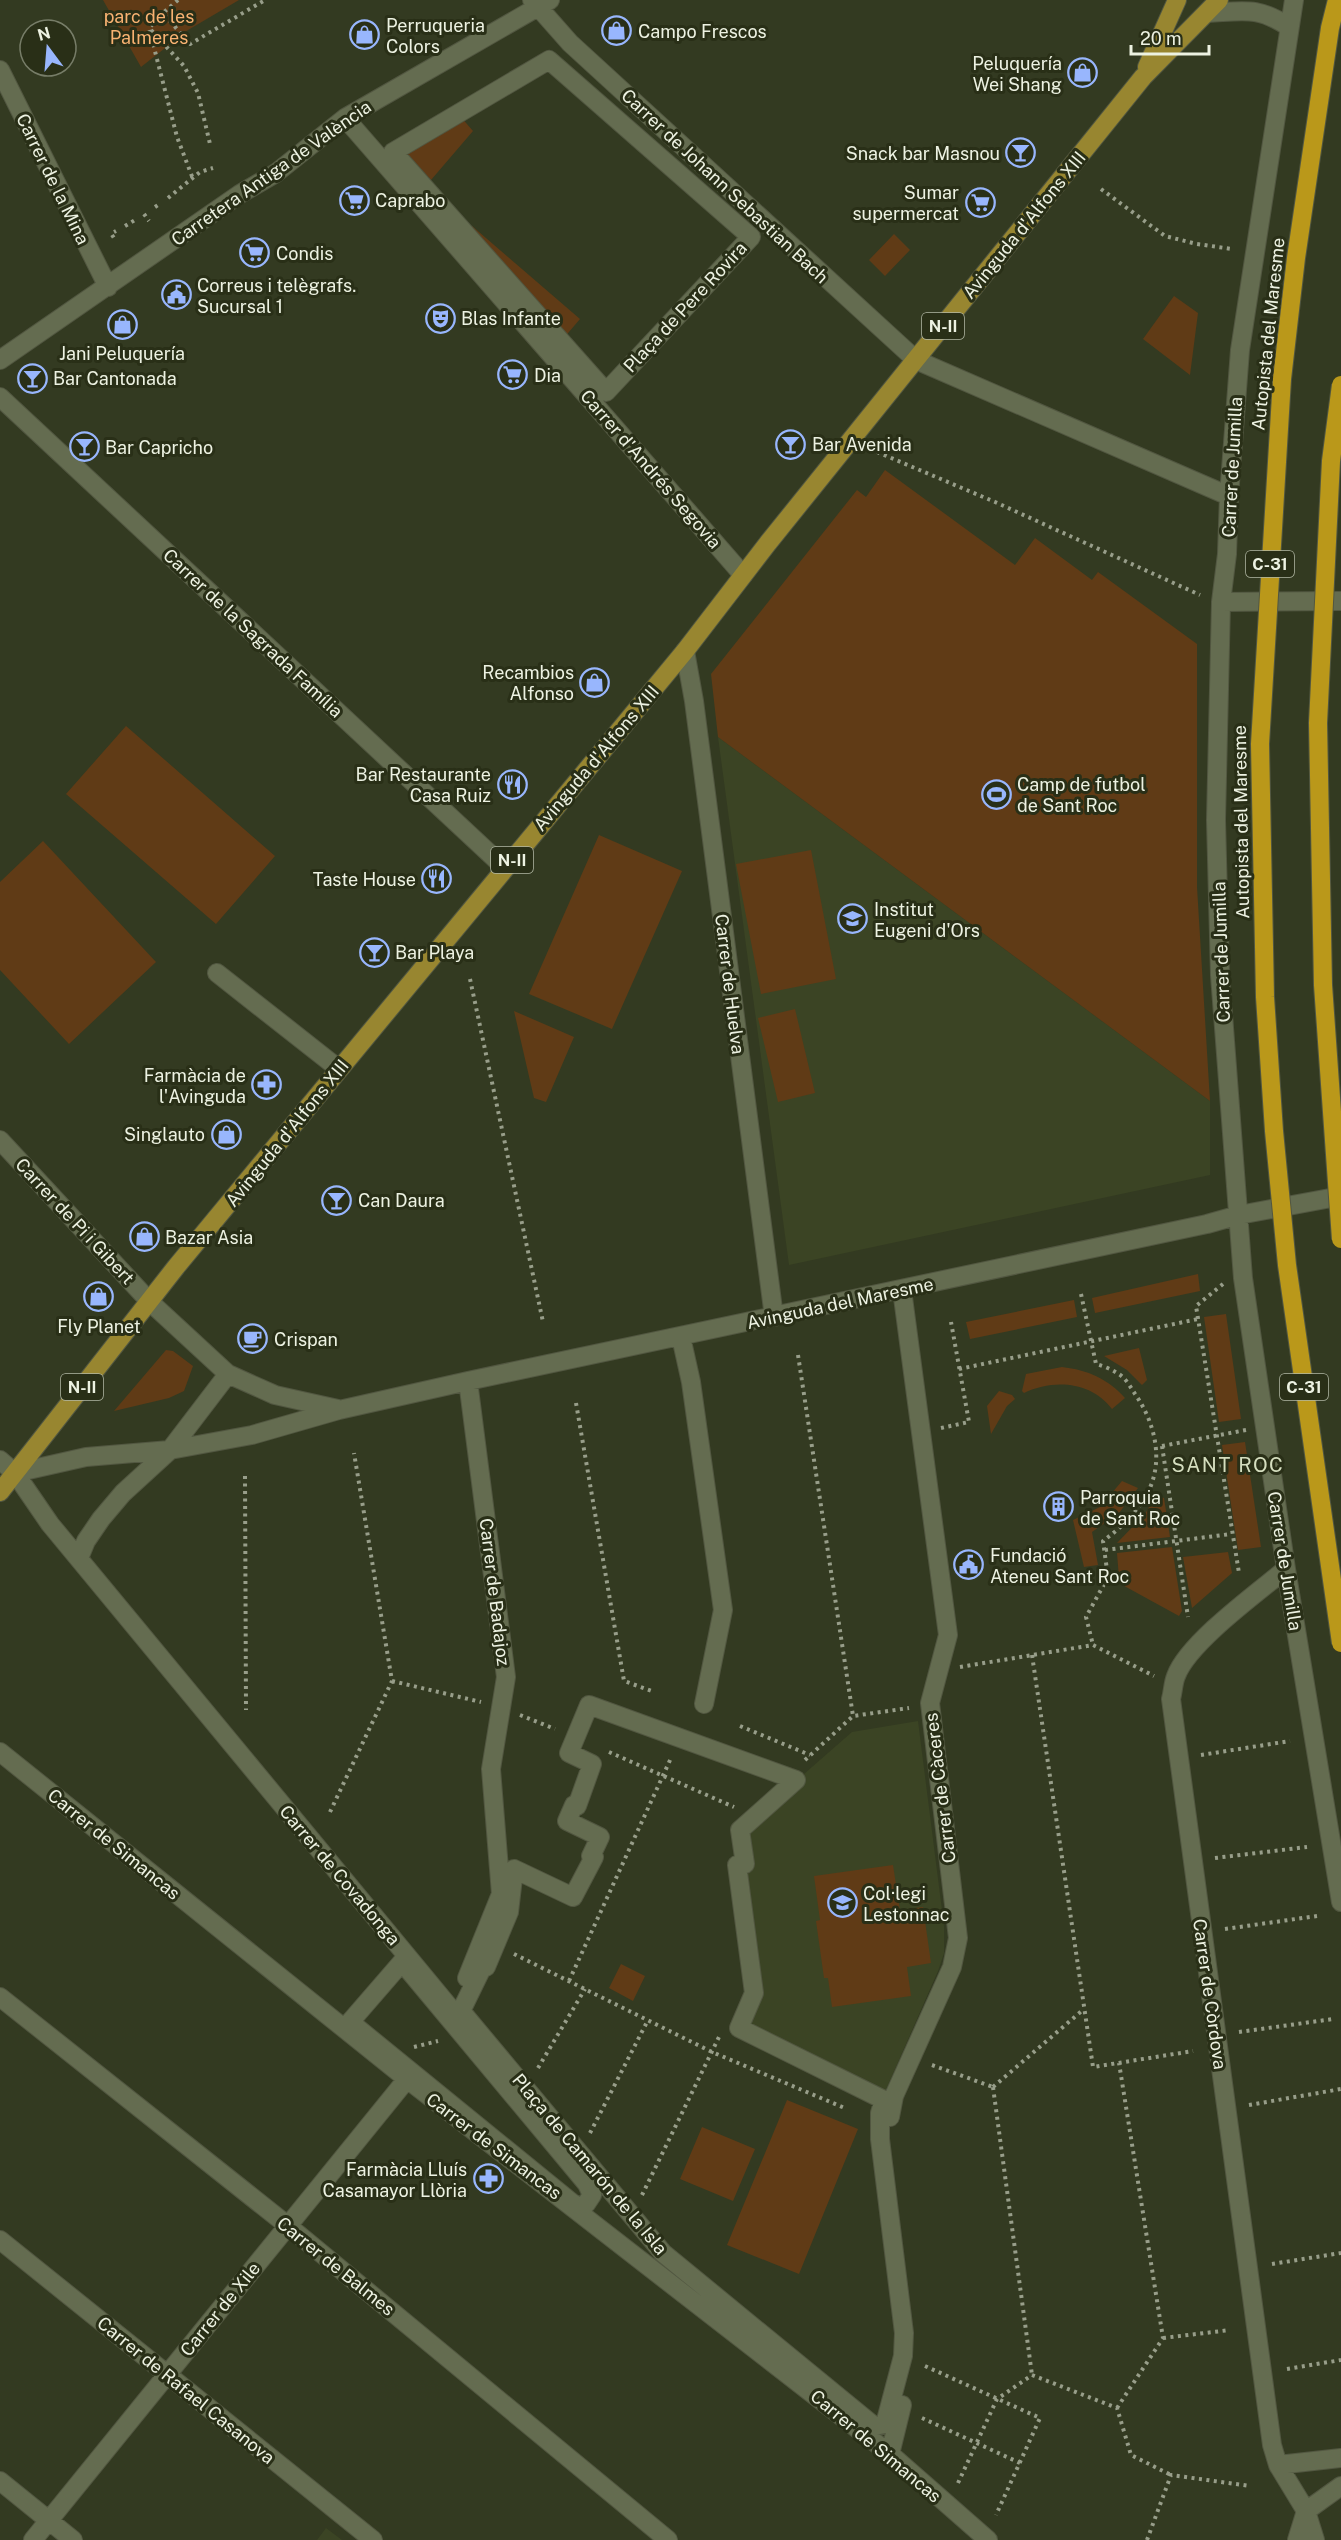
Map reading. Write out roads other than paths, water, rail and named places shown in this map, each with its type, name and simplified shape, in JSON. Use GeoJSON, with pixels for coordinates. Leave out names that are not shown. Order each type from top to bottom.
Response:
{"type":"FeatureCollection","features":[{"type":"Feature","properties":{"kind":"highway","name":"Autopista del Maresme"},"geometry":{"type":"LineString","coordinates":[[1337,0],[1330,28],[1297,247],[1282,379],[1260,744],[1264,997],[1274,1131],[1288,1277],[1341,1643]]}},
{"type":"Feature","properties":{"kind":"highway"},"geometry":{"type":"LineString","coordinates":[[1341,385],[1331,461],[1318,723],[1323,985],[1341,1239]]}},
{"type":"Feature","properties":{"kind":"main road","name":"Avinguda d'Alfons XIII"},"geometry":{"type":"LineString","coordinates":[[1143,77],[1177,0]]}},
{"type":"Feature","properties":{"kind":"main road","name":"Avinguda d'Alfons XIII"},"geometry":{"type":"LineString","coordinates":[[0,1492],[339,1069],[685,651],[850,441],[1143,77],[1213,6]]}},
{"type":"Feature","properties":{"kind":"street","name":"Carrer de Jumilla"},"geometry":{"type":"LineString","coordinates":[[1294,0],[1240,350],[1227,554],[1212,600],[1216,820],[1220,975],[1243,1278],[1286,1569],[1341,1902]]}},
{"type":"Feature","properties":{"kind":"street","name":"Carretera Antiga de València"},"geometry":{"type":"LineString","coordinates":[[0,360],[240,194],[276,172],[345,118],[540,2]]}},
{"type":"Feature","properties":{"kind":"street","name":"Carrer de Johann Sebastian Bach"},"geometry":{"type":"LineString","coordinates":[[540,2],[570,43],[916,360],[1229,496]]}},
{"type":"Feature","properties":{"kind":"street","name":"Avinguda d'Alfons XIII"},"geometry":{"type":"LineString","coordinates":[[1213,6],[1270,14],[1289,27]]}},
{"type":"Feature","properties":{"kind":"street","name":"Plaça de Pere Rovira"},"geometry":{"type":"LineString","coordinates":[[549,60],[751,237],[606,392],[393,152],[549,60]]}},
{"type":"Feature","properties":{"kind":"street","name":"Carrer de la Mina"},"geometry":{"type":"LineString","coordinates":[[0,70],[108,287]]}},
{"type":"Feature","properties":{"kind":"street","name":"Carrer d'Andrés Segovia"},"geometry":{"type":"LineString","coordinates":[[345,118],[744,575]]}},
{"type":"Feature","properties":{"kind":"street","name":"Carrer de la Sagrada Família"},"geometry":{"type":"LineString","coordinates":[[0,398],[505,868]]}},
{"type":"Feature","properties":{"kind":"street"},"geometry":{"type":"LineString","coordinates":[[1212,600],[1341,601]]}},
{"type":"Feature","properties":{"kind":"street","name":"Carrer de Huelva"},"geometry":{"type":"LineString","coordinates":[[685,651],[694,701],[774,1317]]}},
{"type":"Feature","properties":{"kind":"street"},"geometry":{"type":"LineString","coordinates":[[217,973],[339,1069]]}},
{"type":"Feature","properties":{"kind":"street","name":"Carrer de Pi i Gibert"},"geometry":{"type":"LineString","coordinates":[[0,1140],[150,1302]]}},
{"type":"Feature","properties":{"kind":"street","name":"Avinguda del Maresme"},"geometry":{"type":"LineString","coordinates":[[15,1473],[87,1457],[170,1450],[252,1435],[339,1410],[468,1381],[902,1290],[1208,1224],[1239,1215],[1341,1196]]}},
{"type":"Feature","properties":{"kind":"street","name":"Carrer de Càceres"},"geometry":{"type":"LineString","coordinates":[[890,2454],[915,2338],[890,2117],[894,2096],[952,1967],[958,1938],[930,1703],[948,1635],[902,1290]]}},
{"type":"Feature","properties":{"kind":"street","name":"Avinguda del Maresme"},"geometry":{"type":"LineString","coordinates":[[150,1302],[228,1374],[275,1395],[339,1410]]}},
{"type":"Feature","properties":{"kind":"street"},"geometry":{"type":"LineString","coordinates":[[681,1337],[691,1382],[723,1610],[704,1704]]}},
{"type":"Feature","properties":{"kind":"street"},"geometry":{"type":"LineString","coordinates":[[79,1558],[86,1541],[123,1493],[170,1450],[228,1374]]}},
{"type":"Feature","properties":{"kind":"street","name":"Carrer de Badajoz"},"geometry":{"type":"LineString","coordinates":[[450,2008],[463,1988],[501,1894],[491,1769],[506,1677],[468,1381]]}},
{"type":"Feature","properties":{"kind":"street","name":"Carrer de Covadonga"},"geometry":{"type":"LineString","coordinates":[[0,1460],[15,1473],[43,1515],[511,2081],[666,2278]]}},
{"type":"Feature","properties":{"kind":"street","name":"Carrer de Còrdova"},"geometry":{"type":"LineString","coordinates":[[1286,1569],[1224,1620],[1190,1654],[1176,1676],[1171,1699],[1272,2445],[1278,2465],[1306,2511],[1315,2540]]}},
{"type":"Feature","properties":{"kind":"street","name":"Plaça de Camarón de la Isla"},"geometry":{"type":"LineString","coordinates":[[589,1705],[796,1780],[740,1830],[745,1864],[737,1865],[754,1993],[739,2028],[884,2100],[880,2113],[880,2139],[904,2333],[903,2356],[885,2424],[874,2426],[663,2253],[461,2011],[483,1966],[486,1967],[508,1912],[514,1869],[573,1897],[594,1857],[591,1856],[600,1837],[567,1821],[574,1805],[577,1806],[592,1764],[569,1753],[575,1737],[589,1705]]}},
{"type":"Feature","properties":{"kind":"street","name":"Carrer de Simancas"},"geometry":{"type":"LineString","coordinates":[[0,1752],[406,2079],[666,2278],[890,2454],[967,2534],[988,2540]]}},
{"type":"Feature","properties":{"kind":"street"},"geometry":{"type":"LineString","coordinates":[[402,1962],[462,2034],[589,2187],[591,2200],[586,2204],[577,2206],[574,2204],[350,2022],[402,1962]]}},
{"type":"Feature","properties":{"kind":"street","name":"Carrer de Balmes"},"geometry":{"type":"LineString","coordinates":[[0,1997],[287,2225],[668,2540]]}},
{"type":"Feature","properties":{"kind":"street","name":"Carrer de Xile"},"geometry":{"type":"LineString","coordinates":[[33,2540],[406,2079]]}},
{"type":"Feature","properties":{"kind":"street","name":"Carrer de Rafael Casanova"},"geometry":{"type":"LineString","coordinates":[[0,2240],[373,2540]]}},
{"type":"Feature","properties":{"kind":"street"},"geometry":{"type":"LineString","coordinates":[[1278,2465],[1341,2458]]}},
{"type":"Feature","properties":{"kind":"street"},"geometry":{"type":"LineString","coordinates":[[0,2481],[72,2540]]}},
{"type":"Feature","properties":{"kind":"street"},"geometry":{"type":"LineString","coordinates":[[1296,2540],[1306,2511],[1341,2486]]}},
{"type":"Feature","properties":{"kind":"place","name":"Campo Frescos"},"geometry":{"type":"Point","coordinates":[617,31]}},
{"type":"Feature","properties":{"kind":"place","name":"Perruqueria Colors"},"geometry":{"type":"Point","coordinates":[365,35]}},
{"type":"Feature","properties":{"kind":"place","name":"Peluquería Wei Shang"},"geometry":{"type":"Point","coordinates":[1083,73]}},
{"type":"Feature","properties":{"kind":"place","name":"Snack bar Masnou"},"geometry":{"type":"Point","coordinates":[1021,153]}},
{"type":"Feature","properties":{"kind":"place","name":"Caprabo"},"geometry":{"type":"Point","coordinates":[354,200]}},
{"type":"Feature","properties":{"kind":"place","name":"Sumar supermercat"},"geometry":{"type":"Point","coordinates":[980,202]}},
{"type":"Feature","properties":{"kind":"place","name":"Condis"},"geometry":{"type":"Point","coordinates":[255,253]}},
{"type":"Feature","properties":{"kind":"place","name":"Correus i telègrafs. Sucursal 1"},"geometry":{"type":"Point","coordinates":[176,295]}},
{"type":"Feature","properties":{"kind":"place","name":"Blas Infante"},"geometry":{"type":"Point","coordinates":[440,318]}},
{"type":"Feature","properties":{"kind":"place","name":"Jani Peluquería"},"geometry":{"type":"Point","coordinates":[122,324]}},
{"type":"Feature","properties":{"kind":"place","name":"Dia"},"geometry":{"type":"Point","coordinates":[513,375]}},
{"type":"Feature","properties":{"kind":"place","name":"Bar Cantonada"},"geometry":{"type":"Point","coordinates":[32,378]}},
{"type":"Feature","properties":{"kind":"place","name":"Bar Avenida"},"geometry":{"type":"Point","coordinates":[791,444]}},
{"type":"Feature","properties":{"kind":"place","name":"Bar Capricho"},"geometry":{"type":"Point","coordinates":[84,447]}},
{"type":"Feature","properties":{"kind":"place","name":"Recambios Alfonso"},"geometry":{"type":"Point","coordinates":[595,682]}},
{"type":"Feature","properties":{"kind":"place","name":"Bar Restaurante Casa Ruiz"},"geometry":{"type":"Point","coordinates":[512,784]}},
{"type":"Feature","properties":{"kind":"place","name":"Camp de futbol de Sant Roc"},"geometry":{"type":"Point","coordinates":[996,794]}},
{"type":"Feature","properties":{"kind":"place","name":"Taste House"},"geometry":{"type":"Point","coordinates":[437,879]}},
{"type":"Feature","properties":{"kind":"place","name":"Institut Eugeni d'Ors"},"geometry":{"type":"Point","coordinates":[853,919]}},
{"type":"Feature","properties":{"kind":"place","name":"Bar Playa"},"geometry":{"type":"Point","coordinates":[374,952]}},
{"type":"Feature","properties":{"kind":"place","name":"Farmàcia de l'Avinguda"},"geometry":{"type":"Point","coordinates":[267,1085]}},
{"type":"Feature","properties":{"kind":"place","name":"Singlauto"},"geometry":{"type":"Point","coordinates":[226,1134]}},
{"type":"Feature","properties":{"kind":"place","name":"Can Daura"},"geometry":{"type":"Point","coordinates":[337,1200]}},
{"type":"Feature","properties":{"kind":"place","name":"Bazar Asia"},"geometry":{"type":"Point","coordinates":[144,1237]}},
{"type":"Feature","properties":{"kind":"place","name":"Fly Planet"},"geometry":{"type":"Point","coordinates":[99,1297]}},
{"type":"Feature","properties":{"kind":"place","name":"Crispan"},"geometry":{"type":"Point","coordinates":[253,1339]}},
{"type":"Feature","properties":{"kind":"place","name":"Parroquia de Sant Roc"},"geometry":{"type":"Point","coordinates":[1059,1507]}},
{"type":"Feature","properties":{"kind":"place","name":"Fundació Ateneu Sant Roc"},"geometry":{"type":"Point","coordinates":[969,1565]}},
{"type":"Feature","properties":{"kind":"place","name":"Col·legi Lestonnac"},"geometry":{"type":"Point","coordinates":[842,1903]}},
{"type":"Feature","properties":{"kind":"place","name":"Farmàcia Lluís Casamayor Llòria"},"geometry":{"type":"Point","coordinates":[488,2179]}},
{"type":"Feature","properties":{"kind":"district","name":"SANT ROC"},"geometry":{"type":"Point","coordinates":[1228,1465]}},
{"type":"Feature","properties":{"kind":"park label","name":"parc de les Palmeres"},"geometry":{"type":"Point","coordinates":[149,26]}}]}
